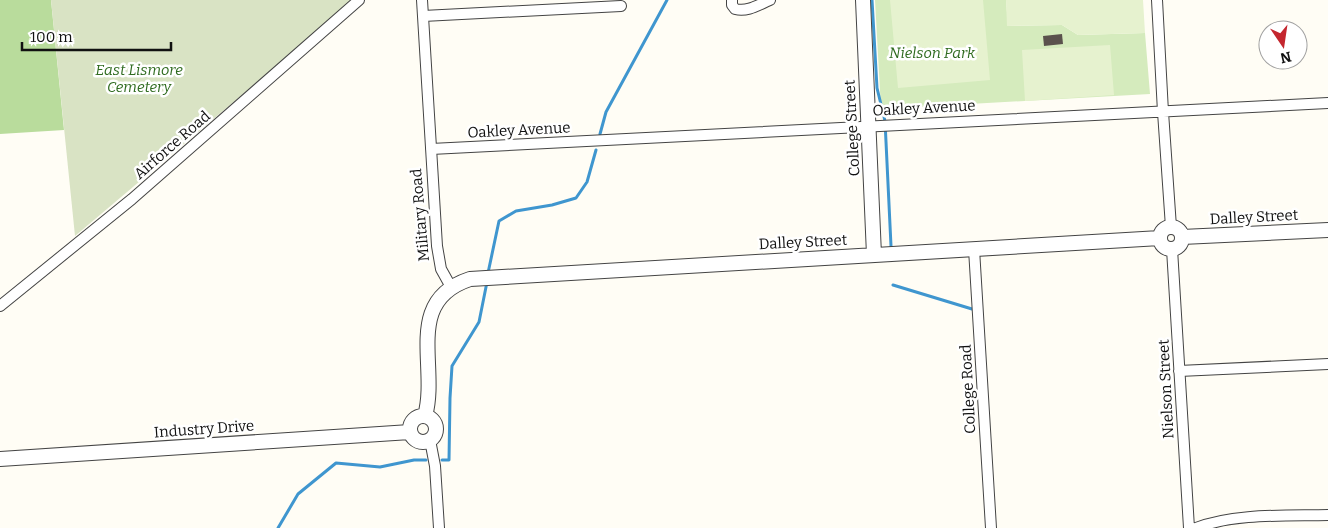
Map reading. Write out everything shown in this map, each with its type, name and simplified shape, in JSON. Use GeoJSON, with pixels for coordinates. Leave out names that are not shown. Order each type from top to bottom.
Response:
{"type":"FeatureCollection","features":[{"type":"Feature","properties":{"kind":"street","name":"Airforce Road"},"geometry":{"type":"LineString","coordinates":[[0,306],[132,199],[359,0]]}},
{"type":"Feature","properties":{"kind":"street","name":"Military Road"},"geometry":{"type":"LineString","coordinates":[[422,0],[437,246],[441,269],[450,287]]}},
{"type":"Feature","properties":{"kind":"street"},"geometry":{"type":"LineString","coordinates":[[732,0],[732,5],[735,9],[742,11],[770,0]]}},
{"type":"Feature","properties":{"kind":"street","name":"College Street"},"geometry":{"type":"LineString","coordinates":[[863,0],[880,126],[886,254]]}},
{"type":"Feature","properties":{"kind":"street"},"geometry":{"type":"LineString","coordinates":[[1157,0],[1170,227]]}},
{"type":"Feature","properties":{"kind":"street"},"geometry":{"type":"LineString","coordinates":[[423,16],[621,6]]}},
{"type":"Feature","properties":{"kind":"street","name":"Oakley Avenue"},"geometry":{"type":"LineString","coordinates":[[432,149],[1328,103]]}},
{"type":"Feature","properties":{"kind":"street"},"geometry":{"type":"LineString","coordinates":[[1170,227],[1177,228],[1182,238],[1180,244],[1172,249],[1162,245],[1160,238],[1162,232],[1170,227]]}},
{"type":"Feature","properties":{"kind":"street","name":"Dalley Street"},"geometry":{"type":"LineString","coordinates":[[1182,238],[1328,230]]}},
{"type":"Feature","properties":{"kind":"street","name":"Dalley Street"},"geometry":{"type":"LineString","coordinates":[[450,287],[460,282],[488,277],[1160,238]]}},
{"type":"Feature","properties":{"kind":"street","name":"College Road"},"geometry":{"type":"LineString","coordinates":[[974,249],[991,528]]}},
{"type":"Feature","properties":{"kind":"street","name":"Nielson Street"},"geometry":{"type":"LineString","coordinates":[[1172,249],[1189,528]]}},
{"type":"Feature","properties":{"kind":"street"},"geometry":{"type":"LineString","coordinates":[[425,416],[430,392],[428,323],[436,303],[450,287]]}},
{"type":"Feature","properties":{"kind":"street"},"geometry":{"type":"LineString","coordinates":[[1180,371],[1328,364]]}},
{"type":"Feature","properties":{"kind":"street"},"geometry":{"type":"LineString","coordinates":[[425,416],[435,424],[436,433],[430,440],[420,442],[413,438],[410,432],[411,423],[417,417],[425,416]]}},
{"type":"Feature","properties":{"kind":"street","name":"Industry Drive"},"geometry":{"type":"LineString","coordinates":[[0,459],[410,432]]}},
{"type":"Feature","properties":{"kind":"street"},"geometry":{"type":"LineString","coordinates":[[430,440],[435,466],[440,528]]}},
{"type":"Feature","properties":{"kind":"street"},"geometry":{"type":"LineString","coordinates":[[1196,528],[1237,518],[1328,515]]}},
{"type":"Feature","properties":{"kind":"green space"},"geometry":{"type":"Polygon","coordinates":[[[0,0],[51,0],[64,130],[0,134],[0,0]]]}},
{"type":"Feature","properties":{"kind":"green space","name":"East Lismore Cemetery"},"geometry":{"type":"Polygon","coordinates":[[[51,0],[354,0],[75,236],[51,0]]]}},
{"type":"Feature","properties":{"kind":"green space","name":"Nielson Park"},"geometry":{"type":"Polygon","coordinates":[[[875,0],[1006,0],[1008,26],[1062,25],[1078,35],[1145,33],[1150,94],[881,109],[875,0]]]}},
{"type":"Feature","properties":{"kind":"green space"},"geometry":{"type":"Polygon","coordinates":[[[890,0],[983,0],[990,80],[898,88],[890,0]]]}},
{"type":"Feature","properties":{"kind":"green space"},"geometry":{"type":"Polygon","coordinates":[[[1006,0],[1143,0],[1145,33],[1078,35],[1062,25],[1007,26],[1006,0]]]}},
{"type":"Feature","properties":{"kind":"green space"},"geometry":{"type":"Polygon","coordinates":[[[1110,45],[1114,95],[1025,101],[1022,50],[1110,45]]]}},
{"type":"Feature","properties":{"kind":"building"},"geometry":{"type":"Polygon","coordinates":[[[1062,34],[1063,44],[1044,46],[1043,36],[1062,34]]]}},
{"type":"Feature","properties":{"kind":"waterway"},"geometry":{"type":"LineString","coordinates":[[600,134],[606,112],[667,0]]}},
{"type":"Feature","properties":{"kind":"waterway"},"geometry":{"type":"LineString","coordinates":[[872,0],[877,88],[885,121],[891,246]]}},
{"type":"Feature","properties":{"kind":"waterway"},"geometry":{"type":"LineString","coordinates":[[488,273],[499,221],[516,211],[552,205],[576,198],[587,182],[596,150]]}},
{"type":"Feature","properties":{"kind":"waterway"},"geometry":{"type":"LineString","coordinates":[[442,460],[449,460],[452,366],[479,322],[487,282]]}},
{"type":"Feature","properties":{"kind":"waterway"},"geometry":{"type":"LineString","coordinates":[[893,285],[972,309]]}},
{"type":"Feature","properties":{"kind":"waterway"},"geometry":{"type":"LineString","coordinates":[[278,528],[298,494],[336,463],[380,467],[414,460],[426,460]]}}]}
